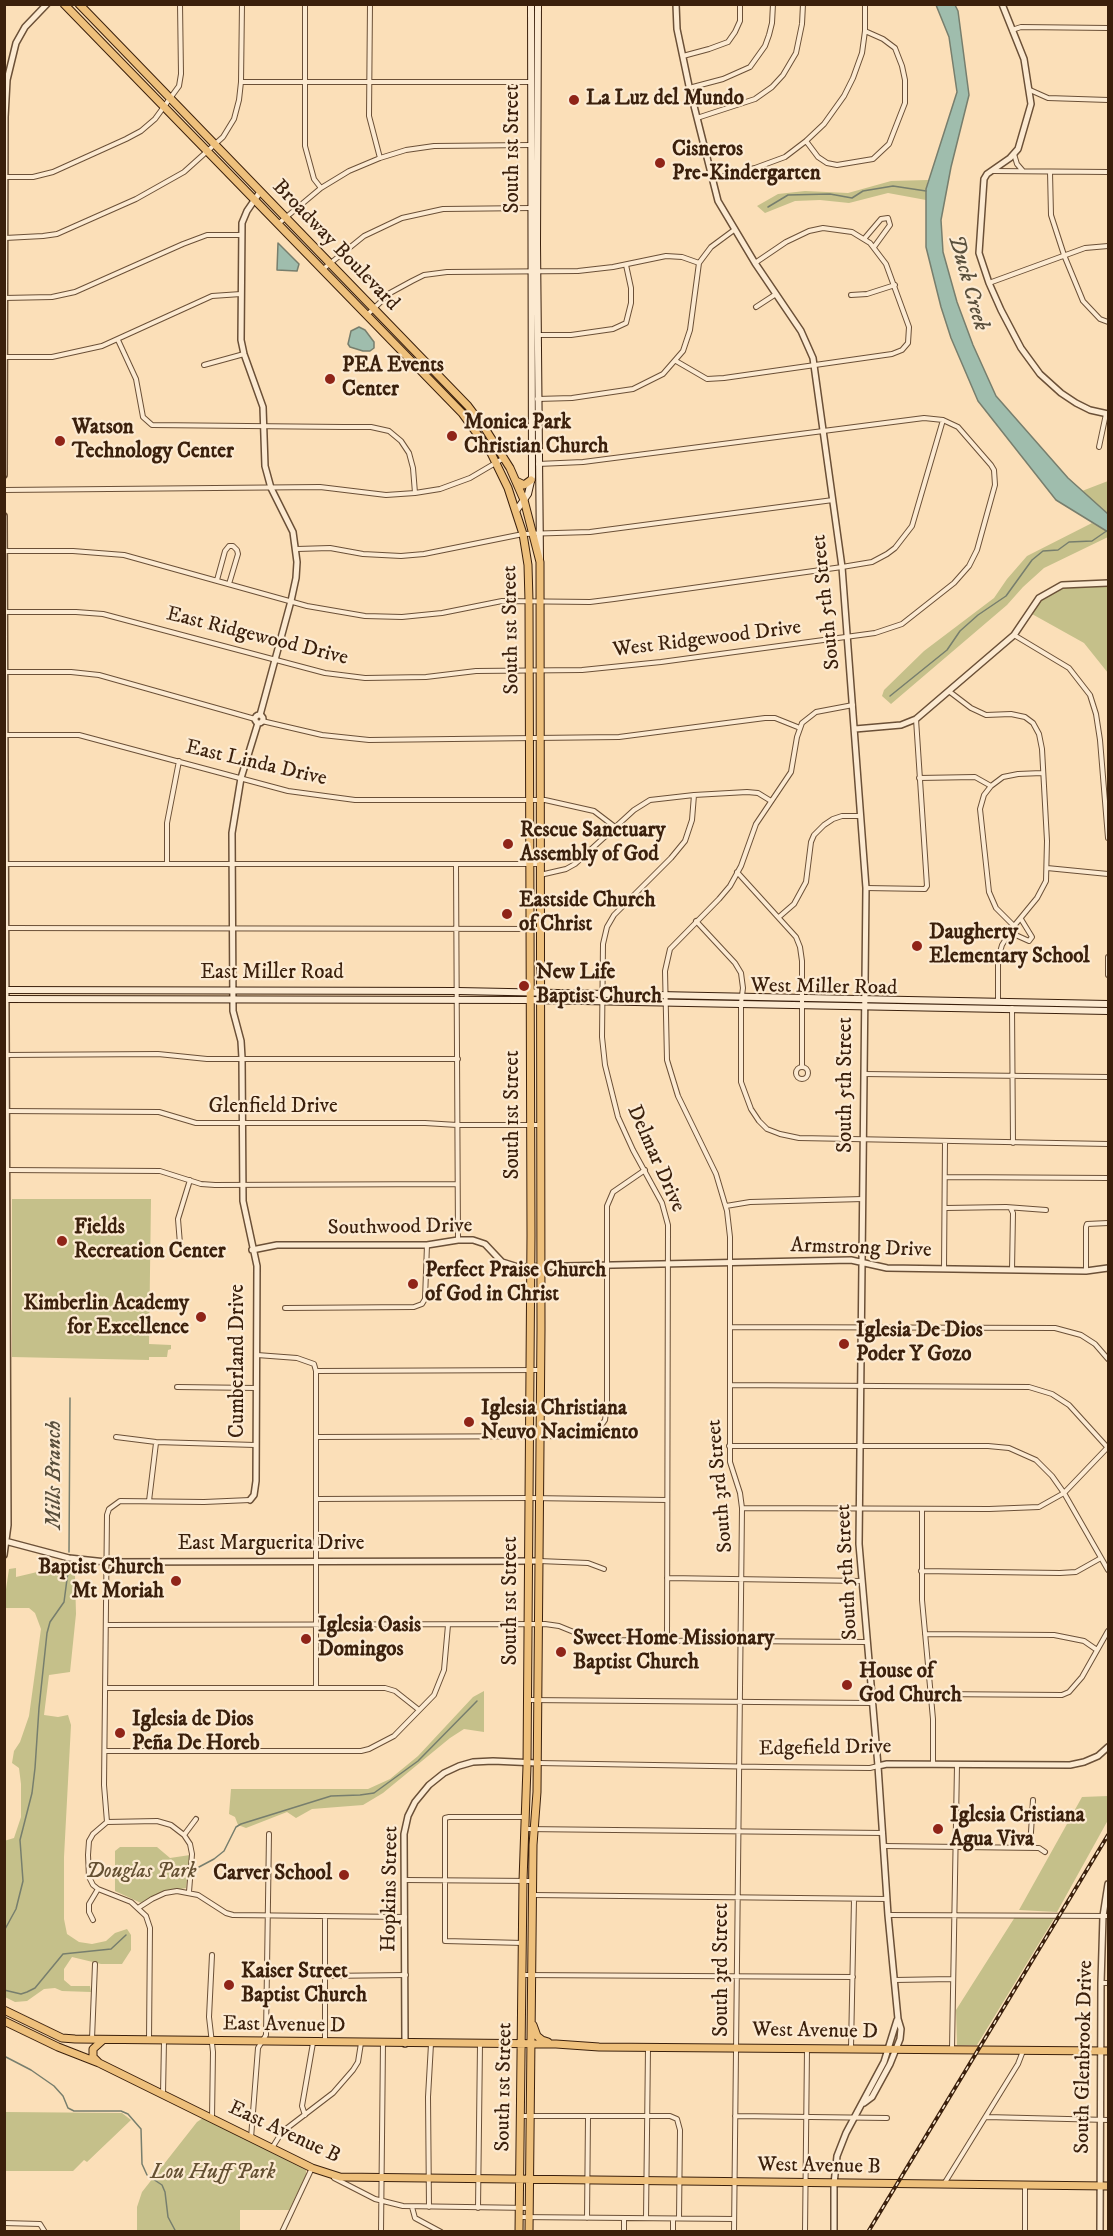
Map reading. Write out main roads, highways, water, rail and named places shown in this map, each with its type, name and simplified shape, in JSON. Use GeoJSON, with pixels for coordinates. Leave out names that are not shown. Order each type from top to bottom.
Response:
{"type":"FeatureCollection","features":[{"type":"Feature","properties":{"kind":"main road","name":"Broadway Boulevard"},"geometry":{"type":"LineString","coordinates":[[64,4],[462,413],[496,464],[516,511]]}},
{"type":"Feature","properties":{"kind":"main road","name":"Broadway Boulevard"},"geometry":{"type":"LineString","coordinates":[[79,4],[468,406],[505,458],[524,500],[532,533]]}},
{"type":"Feature","properties":{"kind":"main road","name":"South 1st Street"},"geometry":{"type":"LineString","coordinates":[[529,2232],[531,2018],[523,1943],[523,1881],[527,1761],[530,1498],[530,671],[528,568],[523,534],[516,511],[524,500],[531,480],[532,463],[531,335],[537,239],[534,208],[534,82],[531,4]]}},
{"type":"Feature","properties":{"kind":"main road","name":"South 1st Street"},"geometry":{"type":"LineString","coordinates":[[534,82],[538,4]]}},
{"type":"Feature","properties":{"kind":"main road","name":"South 1st Street"},"geometry":{"type":"LineString","coordinates":[[519,2232],[522,2043],[533,1895],[537,1763],[540,1436],[541,533],[538,335],[530,219],[534,208]]}},
{"type":"Feature","properties":{"kind":"main road"},"geometry":{"type":"LineString","coordinates":[[530,219],[537,239]]}},
{"type":"Feature","properties":{"kind":"main road"},"geometry":{"type":"LineString","coordinates":[[426,377],[433,370]]}},
{"type":"Feature","properties":{"kind":"main road"},"geometry":{"type":"LineString","coordinates":[[462,413],[468,406]]}},
{"type":"Feature","properties":{"kind":"main road"},"geometry":{"type":"LineString","coordinates":[[516,482],[525,485],[531,480]]}},
{"type":"Feature","properties":{"kind":"main road","name":"South 1st Street"},"geometry":{"type":"LineString","coordinates":[[532,533],[540,562]]}},
{"type":"Feature","properties":{"kind":"main road","name":"East Miller Road"},"geometry":{"type":"LineString","coordinates":[[5,990],[458,991],[530,996]]}},
{"type":"Feature","properties":{"kind":"main road"},"geometry":{"type":"LineString","coordinates":[[115,990],[115,998]]}},
{"type":"Feature","properties":{"kind":"main road"},"geometry":{"type":"LineString","coordinates":[[345,990],[345,998]]}},
{"type":"Feature","properties":{"kind":"main road","name":"East Miller Road"},"geometry":{"type":"LineString","coordinates":[[5,999],[458,999],[540,996]]}},
{"type":"Feature","properties":{"kind":"main road","name":"West Miller Road"},"geometry":{"type":"LineString","coordinates":[[540,996],[864,1002],[1108,1011]]}},
{"type":"Feature","properties":{"kind":"main road","name":"West Miller Road"},"geometry":{"type":"LineString","coordinates":[[1012,1007],[1108,1004]]}},
{"type":"Feature","properties":{"kind":"main road"},"geometry":{"type":"LineString","coordinates":[[530,1054],[540,1054]]}},
{"type":"Feature","properties":{"kind":"main road"},"geometry":{"type":"LineString","coordinates":[[531,1197],[540,1197]]}},
{"type":"Feature","properties":{"kind":"main road","name":"East Avenue D"},"geometry":{"type":"LineString","coordinates":[[4,2010],[66,2039],[405,2044],[522,2043]]}},
{"type":"Feature","properties":{"kind":"main road"},"geometry":{"type":"LineString","coordinates":[[531,2018],[537,2036],[556,2044]]}},
{"type":"Feature","properties":{"kind":"main road","name":"East Avenue B"},"geometry":{"type":"LineString","coordinates":[[4,2021],[99,2063],[328,2174],[340,2177],[382,2179],[530,2180]]}},
{"type":"Feature","properties":{"kind":"main road"},"geometry":{"type":"LineString","coordinates":[[99,2063],[93,2057],[93,2049],[103,2040]]}},
{"type":"Feature","properties":{"kind":"main road","name":"West Avenue D"},"geometry":{"type":"LineString","coordinates":[[522,2043],[599,2047],[1105,2051]]}},
{"type":"Feature","properties":{"kind":"main road","name":"West Avenue B"},"geometry":{"type":"LineString","coordinates":[[530,2180],[1108,2186]]}},
{"type":"Feature","properties":{"kind":"waterway"},"geometry":{"type":"LineString","coordinates":[[768,207],[788,195],[830,194],[852,198],[863,191],[893,186],[926,191]]}},
{"type":"Feature","properties":{"kind":"waterway"},"geometry":{"type":"LineString","coordinates":[[890,696],[947,650],[960,631],[978,615],[1006,596],[1032,560],[1043,551],[1058,550],[1069,542],[1092,541],[1108,530]]}},
{"type":"Feature","properties":{"kind":"waterway","name":"Mills Branch"},"geometry":{"type":"LineString","coordinates":[[69,1552],[70,1398]]}},
{"type":"Feature","properties":{"kind":"waterway","name":"Mills Branch"},"geometry":{"type":"LineString","coordinates":[[4,1931],[16,1909],[23,1881],[20,1840],[32,1793],[47,1633],[50,1622],[64,1602],[69,1564]]}},
{"type":"Feature","properties":{"kind":"waterway"},"geometry":{"type":"LineString","coordinates":[[199,1867],[224,1851],[236,1827],[241,1824],[331,1796],[374,1793],[418,1761],[477,1701]]}},
{"type":"Feature","properties":{"kind":"waterway"},"geometry":{"type":"LineString","coordinates":[[4,1990],[21,1994],[27,1992],[35,1988],[63,1954],[111,1949],[126,1935]]}},
{"type":"Feature","properties":{"kind":"waterway","name":"Mills Branch"},"geometry":{"type":"LineString","coordinates":[[4,2056],[31,2070],[54,2086],[63,2096],[68,2108],[74,2111],[121,2111],[128,2114],[141,2129],[142,2164],[147,2175]]}},
{"type":"Feature","properties":{"kind":"waterway","name":"Mills Branch"},"geometry":{"type":"LineString","coordinates":[[153,2179],[162,2185],[168,2217],[176,2232]]}},
{"type":"Feature","properties":{"kind":"railway"},"geometry":{"type":"LineString","coordinates":[[868,2232],[1108,1835]]}},
{"type":"Feature","properties":{"kind":"place","name":"La Luz del Mundo"},"geometry":{"type":"Point","coordinates":[574,100]}},
{"type":"Feature","properties":{"kind":"place","name":"Cisneros Pre-Kindergarten"},"geometry":{"type":"Point","coordinates":[660,163]}},
{"type":"Feature","properties":{"kind":"place","name":"PEA Events Center"},"geometry":{"type":"Point","coordinates":[330,379]}},
{"type":"Feature","properties":{"kind":"place","name":"Monica Park Christian Church"},"geometry":{"type":"Point","coordinates":[452,436]}},
{"type":"Feature","properties":{"kind":"place","name":"Watson Technology Center"},"geometry":{"type":"Point","coordinates":[60,441]}},
{"type":"Feature","properties":{"kind":"place","name":"Rescue Sanctuary Assembly of God"},"geometry":{"type":"Point","coordinates":[508,844]}},
{"type":"Feature","properties":{"kind":"place","name":"Eastside Church of Christ"},"geometry":{"type":"Point","coordinates":[507,914]}},
{"type":"Feature","properties":{"kind":"place","name":"Daugherty Elementary School"},"geometry":{"type":"Point","coordinates":[917,946]}},
{"type":"Feature","properties":{"kind":"place","name":"New Life Baptist Church"},"geometry":{"type":"Point","coordinates":[524,986]}},
{"type":"Feature","properties":{"kind":"place","name":"Fields Recreation Center"},"geometry":{"type":"Point","coordinates":[62,1241]}},
{"type":"Feature","properties":{"kind":"place","name":"Perfect Praise Church of God in Christ"},"geometry":{"type":"Point","coordinates":[413,1284]}},
{"type":"Feature","properties":{"kind":"place","name":"Kimberlin Academy for Excellence"},"geometry":{"type":"Point","coordinates":[201,1317]}},
{"type":"Feature","properties":{"kind":"place","name":"Iglesia De Dios Poder Y Gozo"},"geometry":{"type":"Point","coordinates":[844,1344]}},
{"type":"Feature","properties":{"kind":"place","name":"Iglesia Christiana Neuvo Nacimiento"},"geometry":{"type":"Point","coordinates":[469,1422]}},
{"type":"Feature","properties":{"kind":"place","name":"Baptist Church Mt Moriah"},"geometry":{"type":"Point","coordinates":[176,1581]}},
{"type":"Feature","properties":{"kind":"place","name":"Iglesia Oasis Domingos"},"geometry":{"type":"Point","coordinates":[306,1639]}},
{"type":"Feature","properties":{"kind":"place","name":"Sweet Home Missionary Baptist Church"},"geometry":{"type":"Point","coordinates":[561,1652]}},
{"type":"Feature","properties":{"kind":"place","name":"House of God Church"},"geometry":{"type":"Point","coordinates":[847,1685]}},
{"type":"Feature","properties":{"kind":"place","name":"Iglesia de Dios Peña De Horeb"},"geometry":{"type":"Point","coordinates":[120,1733]}},
{"type":"Feature","properties":{"kind":"place","name":"Iglesia Cristiana Agua Viva"},"geometry":{"type":"Point","coordinates":[938,1829]}},
{"type":"Feature","properties":{"kind":"place","name":"Carver School"},"geometry":{"type":"Point","coordinates":[344,1875]}},
{"type":"Feature","properties":{"kind":"place","name":"Kaiser Street Baptist Church"},"geometry":{"type":"Point","coordinates":[229,1985]}},
{"type":"Feature","properties":{"kind":"water label","name":"Duck Creek"},"geometry":{"type":"Point","coordinates":[967,283]}},
{"type":"Feature","properties":{"kind":"park label","name":"Douglas Park"},"geometry":{"type":"Point","coordinates":[141,1873]}},
{"type":"Feature","properties":{"kind":"park label","name":"Lou Huff Park"},"geometry":{"type":"Point","coordinates":[213,2174]}}]}
